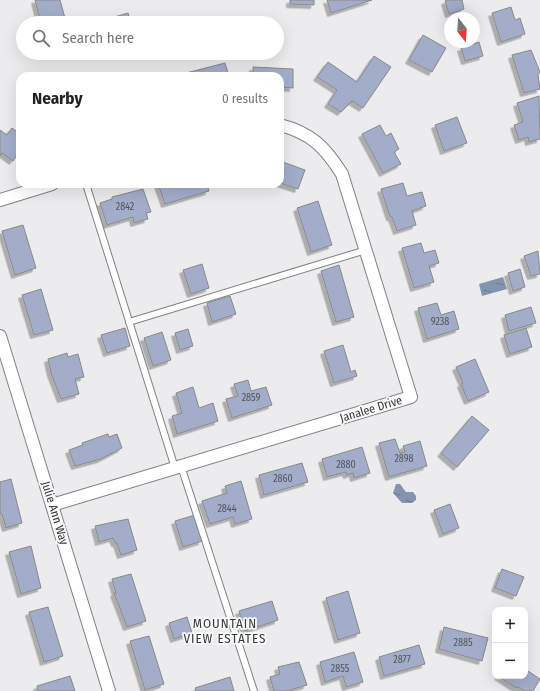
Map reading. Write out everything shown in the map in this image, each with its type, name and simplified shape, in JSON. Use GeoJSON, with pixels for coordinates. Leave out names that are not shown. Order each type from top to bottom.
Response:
{"type":"FeatureCollection","features":[{"type":"Feature","properties":{"kind":"street","name":"Janalee Drive"},"geometry":{"type":"LineString","coordinates":[[52,505],[411,397],[342,174],[322,146],[307,134],[284,127]]}},
{"type":"Feature","properties":{"kind":"street"},"geometry":{"type":"LineString","coordinates":[[0,200],[39,188]]}},
{"type":"Feature","properties":{"kind":"street","name":"Julie Ann Way"},"geometry":{"type":"LineString","coordinates":[[0,336],[109,691]]}},
{"type":"Feature","properties":{"kind":"lane"},"geometry":{"type":"LineString","coordinates":[[87,188],[129,322],[254,691]]}},
{"type":"Feature","properties":{"kind":"lane"},"geometry":{"type":"LineString","coordinates":[[129,322],[366,250]]}},
{"type":"Feature","properties":{"kind":"water"},"geometry":{"type":"Polygon","coordinates":[[[503,277],[507,289],[482,296],[479,284],[503,277]]]}},
{"type":"Feature","properties":{"kind":"water"},"geometry":{"type":"Polygon","coordinates":[[[396,484],[400,484],[406,492],[413,492],[416,496],[416,500],[412,503],[402,503],[393,493],[396,484]]]}},
{"type":"Feature","properties":{"kind":"building"},"geometry":{"type":"Polygon","coordinates":[[[35,0],[60,0],[64,16],[39,16],[35,0]]]}},
{"type":"Feature","properties":{"kind":"building"},"geometry":{"type":"Polygon","coordinates":[[[290,0],[314,0],[314,5],[290,4],[290,0]]]}},
{"type":"Feature","properties":{"kind":"building"},"geometry":{"type":"Polygon","coordinates":[[[327,0],[372,0],[331,13],[327,0]]]}},
{"type":"Feature","properties":{"kind":"building"},"geometry":{"type":"Polygon","coordinates":[[[462,0],[464,9],[455,12],[448,12],[445,1],[462,0]]]}},
{"type":"Feature","properties":{"kind":"building"},"geometry":{"type":"Polygon","coordinates":[[[511,7],[515,20],[520,18],[525,34],[501,42],[492,13],[511,7]]]}},
{"type":"Feature","properties":{"kind":"building"},"geometry":{"type":"Polygon","coordinates":[[[128,13],[129,16],[118,16],[128,13]]]}},
{"type":"Feature","properties":{"kind":"building"},"geometry":{"type":"Polygon","coordinates":[[[423,35],[446,48],[432,72],[409,60],[423,35]]]}},
{"type":"Feature","properties":{"kind":"building"},"geometry":{"type":"Polygon","coordinates":[[[480,46],[483,56],[465,61],[461,48],[480,48],[480,46]]]}},
{"type":"Feature","properties":{"kind":"building"},"geometry":{"type":"Polygon","coordinates":[[[531,50],[540,72],[538,75],[540,89],[524,93],[512,55],[531,50]]]}},
{"type":"Feature","properties":{"kind":"building"},"geometry":{"type":"Polygon","coordinates":[[[374,56],[391,67],[363,108],[352,101],[341,112],[328,104],[337,90],[317,77],[328,62],[357,82],[374,56]]]}},
{"type":"Feature","properties":{"kind":"building"},"geometry":{"type":"Polygon","coordinates":[[[225,63],[228,72],[190,72],[225,63]]]}},
{"type":"Feature","properties":{"kind":"building"},"geometry":{"type":"Polygon","coordinates":[[[253,67],[293,69],[293,88],[284,87],[284,72],[253,72],[253,67]]]}},
{"type":"Feature","properties":{"kind":"building"},"geometry":{"type":"Polygon","coordinates":[[[539,96],[540,139],[529,142],[528,137],[519,140],[514,125],[523,122],[517,103],[539,96]]]}},
{"type":"Feature","properties":{"kind":"building"},"geometry":{"type":"Polygon","coordinates":[[[457,117],[467,143],[444,151],[435,125],[457,117]]]}},
{"type":"Feature","properties":{"kind":"building"},"geometry":{"type":"Polygon","coordinates":[[[380,125],[386,136],[391,133],[399,149],[394,152],[401,164],[383,173],[362,134],[380,125]]]}},
{"type":"Feature","properties":{"kind":"building"},"geometry":{"type":"Polygon","coordinates":[[[12,128],[16,131],[16,157],[13,161],[2,153],[0,156],[0,130],[7,135],[12,128]]]}},
{"type":"Feature","properties":{"kind":"building"},"geometry":{"type":"Polygon","coordinates":[[[284,162],[305,170],[298,189],[284,184],[284,162]]]}},
{"type":"Feature","properties":{"kind":"building"},"geometry":{"type":"Polygon","coordinates":[[[403,183],[407,196],[422,192],[426,206],[412,211],[416,225],[397,231],[392,217],[390,217],[381,189],[403,183]]]}},
{"type":"Feature","properties":{"kind":"building"},"geometry":{"type":"Polygon","coordinates":[[[159,188],[208,188],[209,191],[165,204],[159,188]]]}},
{"type":"Feature","properties":{"kind":"building"},"geometry":{"type":"Polygon","coordinates":[[[143,189],[151,212],[146,213],[148,219],[134,223],[133,217],[107,225],[100,203],[112,199],[112,197],[143,189]]]}},
{"type":"Feature","properties":{"kind":"building"},"geometry":{"type":"Polygon","coordinates":[[[318,201],[332,245],[311,252],[297,208],[318,201]]]}},
{"type":"Feature","properties":{"kind":"building"},"geometry":{"type":"Polygon","coordinates":[[[23,225],[36,268],[15,275],[2,231],[23,225]]]}},
{"type":"Feature","properties":{"kind":"building"},"geometry":{"type":"Polygon","coordinates":[[[421,243],[424,253],[435,250],[439,263],[429,266],[434,282],[414,288],[402,248],[421,243]]]}},
{"type":"Feature","properties":{"kind":"building"},"geometry":{"type":"Polygon","coordinates":[[[538,251],[540,274],[531,276],[524,256],[538,251]]]}},
{"type":"Feature","properties":{"kind":"building"},"geometry":{"type":"Polygon","coordinates":[[[202,264],[209,288],[191,294],[183,270],[202,264]]]}},
{"type":"Feature","properties":{"kind":"building"},"geometry":{"type":"Polygon","coordinates":[[[339,265],[354,317],[336,322],[321,271],[339,265]]]}},
{"type":"Feature","properties":{"kind":"building"},"geometry":{"type":"Polygon","coordinates":[[[520,269],[525,287],[513,291],[508,273],[520,269]]]}},
{"type":"Feature","properties":{"kind":"building"},"geometry":{"type":"Polygon","coordinates":[[[41,289],[53,330],[34,335],[22,295],[41,289]]]}},
{"type":"Feature","properties":{"kind":"building"},"geometry":{"type":"Polygon","coordinates":[[[230,296],[236,314],[212,322],[207,303],[230,296]]]}},
{"type":"Feature","properties":{"kind":"building"},"geometry":{"type":"Polygon","coordinates":[[[437,303],[441,315],[454,311],[459,329],[427,339],[418,308],[437,303]]]}},
{"type":"Feature","properties":{"kind":"building"},"geometry":{"type":"Polygon","coordinates":[[[531,307],[536,323],[509,331],[505,315],[531,307]]]}},
{"type":"Feature","properties":{"kind":"building"},"geometry":{"type":"Polygon","coordinates":[[[125,328],[130,346],[107,353],[101,335],[125,328]]]}},
{"type":"Feature","properties":{"kind":"building"},"geometry":{"type":"Polygon","coordinates":[[[526,328],[532,347],[510,354],[504,335],[526,328]]]}},
{"type":"Feature","properties":{"kind":"building"},"geometry":{"type":"Polygon","coordinates":[[[188,329],[193,346],[180,350],[175,333],[188,329]]]}},
{"type":"Feature","properties":{"kind":"building"},"geometry":{"type":"Polygon","coordinates":[[[162,332],[171,360],[153,366],[144,338],[162,332]]]}},
{"type":"Feature","properties":{"kind":"building"},"geometry":{"type":"Polygon","coordinates":[[[343,345],[351,372],[355,370],[357,376],[334,383],[324,351],[343,345]]]}},
{"type":"Feature","properties":{"kind":"building"},"geometry":{"type":"Polygon","coordinates":[[[67,353],[68,357],[78,354],[84,377],[75,379],[79,394],[61,399],[51,373],[48,359],[67,353]]]}},
{"type":"Feature","properties":{"kind":"building"},"geometry":{"type":"Polygon","coordinates":[[[475,359],[489,392],[468,401],[461,384],[463,383],[456,367],[475,359]]]}},
{"type":"Feature","properties":{"kind":"building"},"geometry":{"type":"Polygon","coordinates":[[[248,380],[251,391],[266,387],[272,405],[232,418],[226,399],[238,396],[234,384],[248,380]]]}},
{"type":"Feature","properties":{"kind":"building"},"geometry":{"type":"Polygon","coordinates":[[[193,387],[199,408],[213,403],[218,421],[177,434],[172,416],[182,413],[176,393],[193,387]]]}},
{"type":"Feature","properties":{"kind":"building"},"geometry":{"type":"Polygon","coordinates":[[[472,416],[489,430],[457,467],[441,453],[472,416]]]}},
{"type":"Feature","properties":{"kind":"building"},"geometry":{"type":"Polygon","coordinates":[[[108,434],[109,437],[117,434],[122,448],[101,459],[75,466],[69,450],[83,445],[82,443],[108,434]]]}},
{"type":"Feature","properties":{"kind":"building"},"geometry":{"type":"Polygon","coordinates":[[[395,439],[400,453],[405,452],[403,446],[420,441],[427,466],[389,477],[379,443],[395,439]]]}},
{"type":"Feature","properties":{"kind":"building"},"geometry":{"type":"Polygon","coordinates":[[[362,447],[370,473],[354,478],[353,473],[347,475],[346,472],[327,477],[322,459],[362,447]]]}},
{"type":"Feature","properties":{"kind":"building"},"geometry":{"type":"Polygon","coordinates":[[[302,463],[308,482],[264,495],[259,475],[302,463]]]}},
{"type":"Feature","properties":{"kind":"building"},"geometry":{"type":"Polygon","coordinates":[[[11,479],[22,523],[6,528],[2,514],[0,514],[0,482],[11,479]]]}},
{"type":"Feature","properties":{"kind":"building"},"geometry":{"type":"Polygon","coordinates":[[[241,481],[252,519],[235,524],[233,517],[210,524],[202,501],[227,493],[225,486],[241,481]]]}},
{"type":"Feature","properties":{"kind":"building"},"geometry":{"type":"Polygon","coordinates":[[[450,504],[459,528],[443,534],[434,510],[450,504]]]}},
{"type":"Feature","properties":{"kind":"building"},"geometry":{"type":"Polygon","coordinates":[[[195,515],[202,541],[183,547],[175,521],[195,515]]]}},
{"type":"Feature","properties":{"kind":"building"},"geometry":{"type":"Polygon","coordinates":[[[128,519],[137,550],[121,555],[117,543],[115,543],[113,538],[99,542],[95,526],[128,519]]]}},
{"type":"Feature","properties":{"kind":"building"},"geometry":{"type":"Polygon","coordinates":[[[31,546],[41,588],[21,594],[9,552],[31,546]]]}},
{"type":"Feature","properties":{"kind":"building"},"geometry":{"type":"Polygon","coordinates":[[[502,569],[524,577],[516,596],[495,588],[502,569]]]}},
{"type":"Feature","properties":{"kind":"building"},"geometry":{"type":"Polygon","coordinates":[[[131,574],[146,621],[127,627],[114,593],[116,593],[112,579],[131,574]]]}},
{"type":"Feature","properties":{"kind":"building"},"geometry":{"type":"Polygon","coordinates":[[[348,591],[360,633],[338,640],[326,598],[348,591]]]}},
{"type":"Feature","properties":{"kind":"building"},"geometry":{"type":"Polygon","coordinates":[[[272,601],[278,620],[245,631],[239,611],[272,601]]]}},
{"type":"Feature","properties":{"kind":"building"},"geometry":{"type":"Polygon","coordinates":[[[48,607],[63,656],[44,662],[29,612],[48,607]]]}},
{"type":"Feature","properties":{"kind":"building"},"geometry":{"type":"Polygon","coordinates":[[[187,617],[192,633],[174,639],[169,623],[187,617]]]}},
{"type":"Feature","properties":{"kind":"building"},"geometry":{"type":"Polygon","coordinates":[[[444,627],[488,638],[482,661],[439,649],[444,627]]]}},
{"type":"Feature","properties":{"kind":"building"},"geometry":{"type":"Polygon","coordinates":[[[149,636],[164,684],[145,690],[130,641],[149,636]]]}},
{"type":"Feature","properties":{"kind":"building"},"geometry":{"type":"Polygon","coordinates":[[[419,645],[425,664],[384,676],[379,657],[419,645]]]}},
{"type":"Feature","properties":{"kind":"building"},"geometry":{"type":"Polygon","coordinates":[[[354,652],[363,682],[346,687],[343,676],[325,682],[320,662],[354,652]]]}},
{"type":"Feature","properties":{"kind":"building"},"geometry":{"type":"Polygon","coordinates":[[[299,662],[307,685],[287,691],[274,691],[270,677],[280,674],[278,667],[299,662]]]}},
{"type":"Feature","properties":{"kind":"building"},"geometry":{"type":"Polygon","coordinates":[[[528,671],[540,679],[533,691],[524,691],[518,687],[516,688],[502,679],[528,679],[528,671]]]}},
{"type":"Feature","properties":{"kind":"building"},"geometry":{"type":"Polygon","coordinates":[[[70,676],[75,691],[38,691],[37,686],[70,676]]]}},
{"type":"Feature","properties":{"kind":"building"},"geometry":{"type":"Polygon","coordinates":[[[230,677],[234,691],[196,691],[195,688],[230,677]]]}},
{"type":"Feature","properties":{"kind":"district","name":"MOUNTAIN VIEW ESTATES"},"geometry":{"type":"Point","coordinates":[225,630]}}]}
